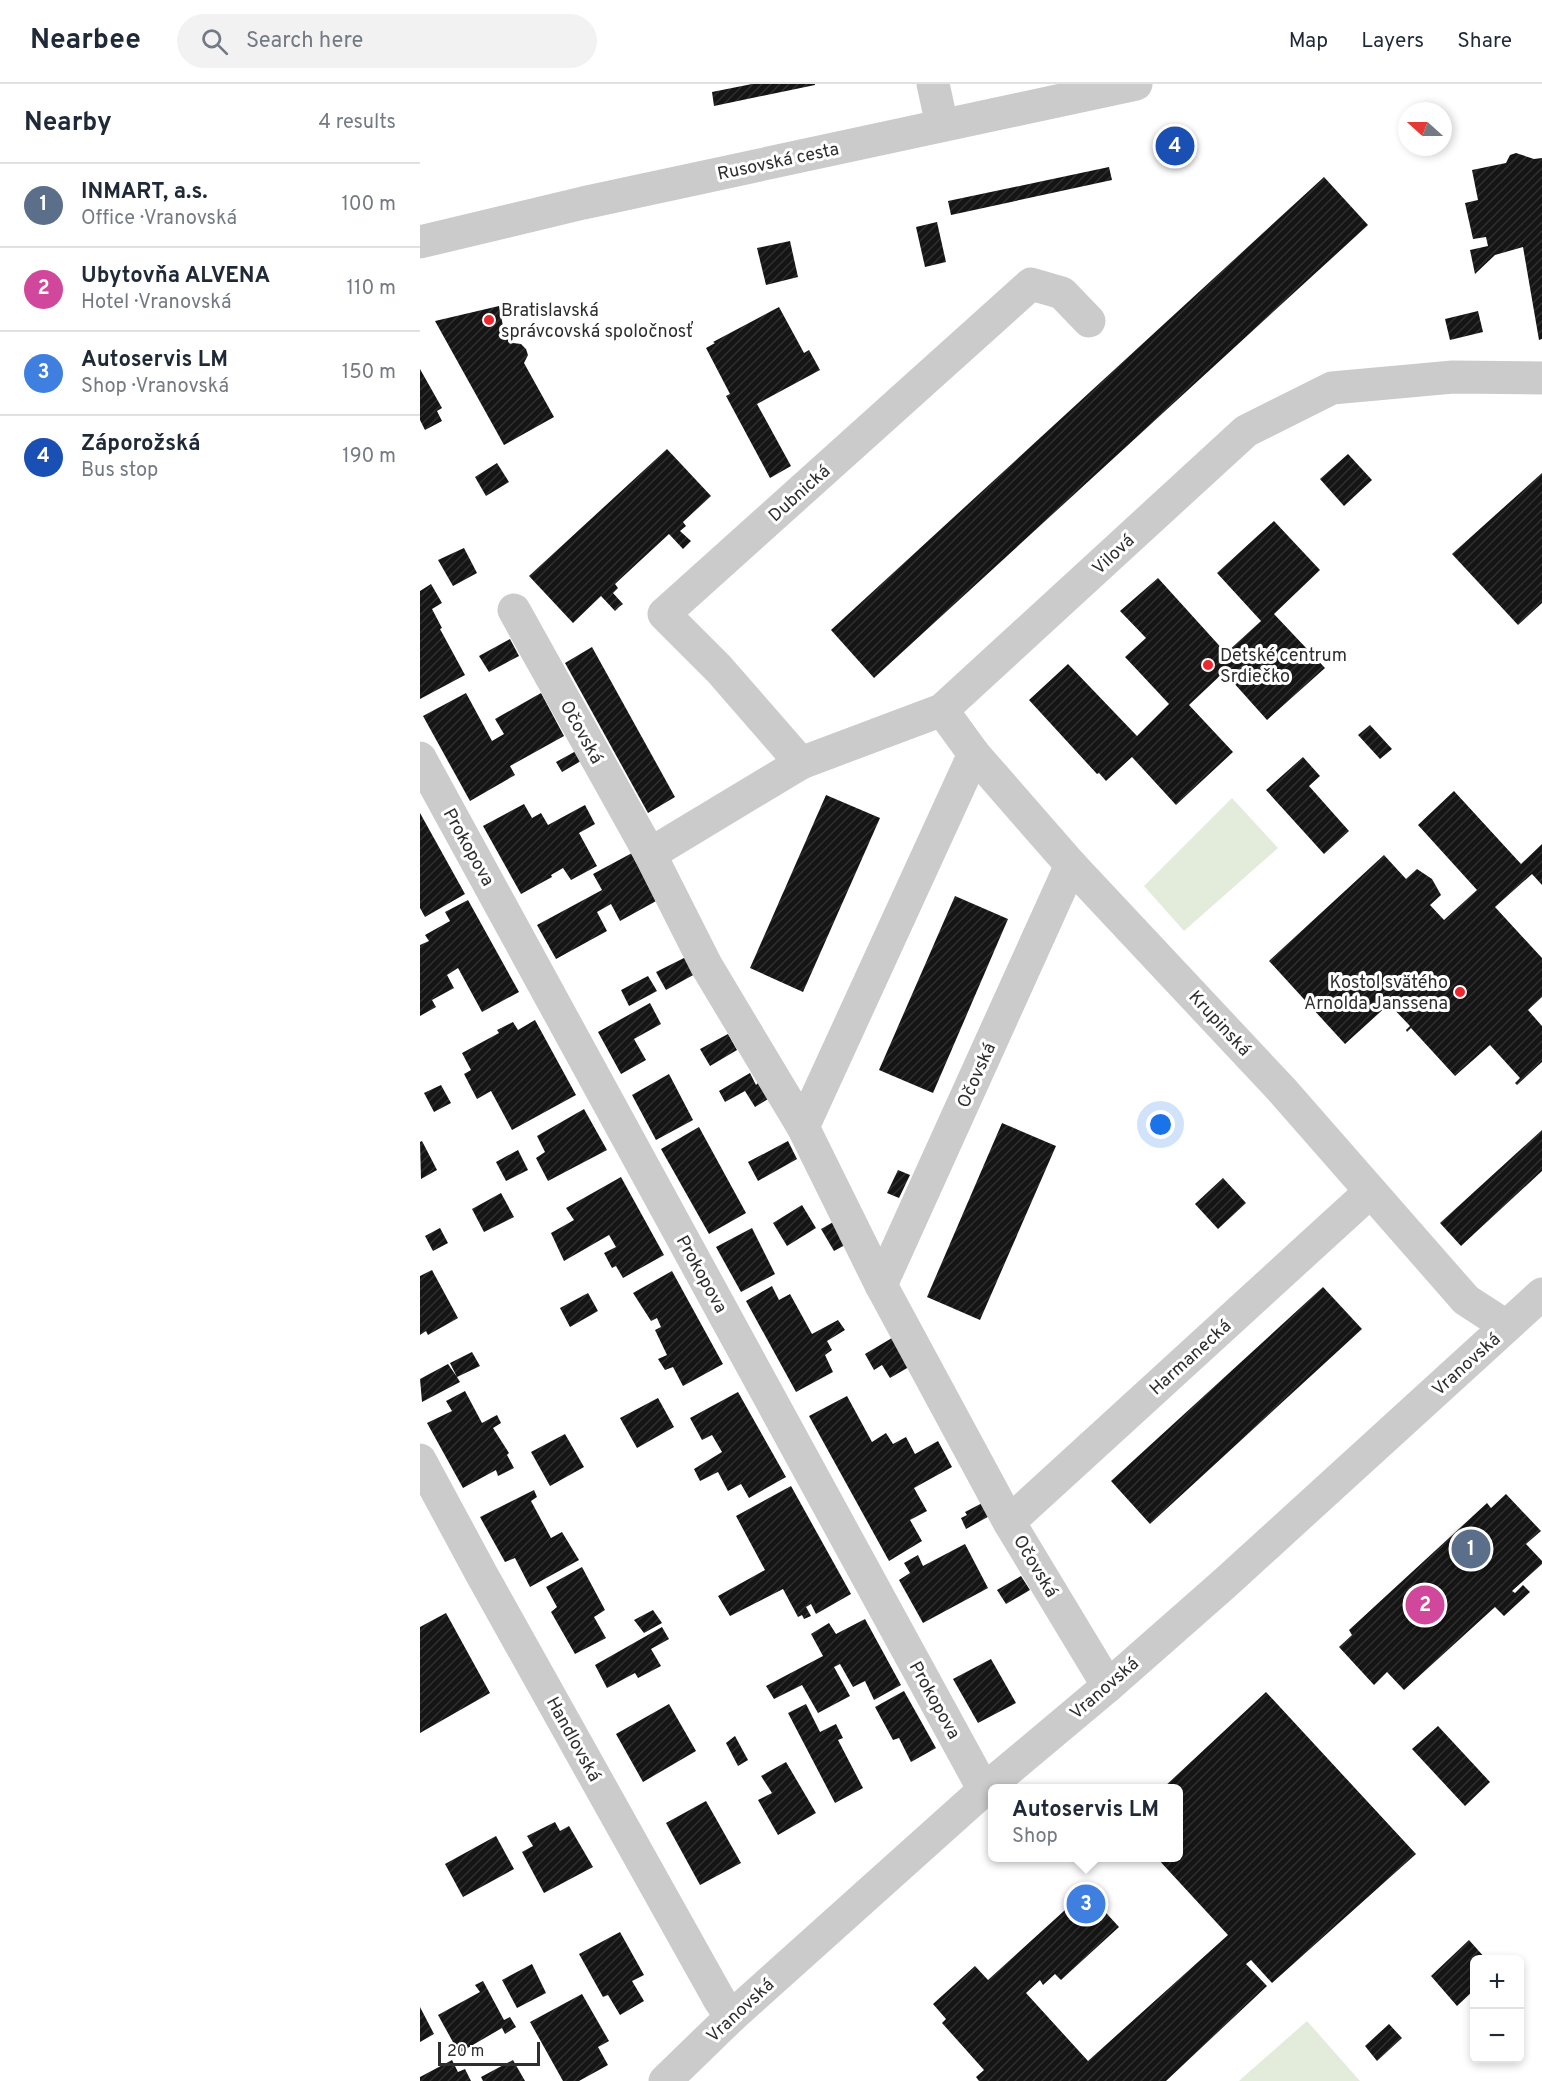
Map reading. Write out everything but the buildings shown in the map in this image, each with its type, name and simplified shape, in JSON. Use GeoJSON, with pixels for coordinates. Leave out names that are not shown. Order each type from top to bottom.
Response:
{"type":"FeatureCollection","features":[{"type":"Feature","properties":{"kind":"street"},"geometry":{"type":"LineString","coordinates":[[933,84],[942,125]]}},
{"type":"Feature","properties":{"kind":"street","name":"Rusovská cesta"},"geometry":{"type":"LineString","coordinates":[[420,242],[583,203],[1136,84]]}},
{"type":"Feature","properties":{"kind":"street","name":"Dubnická"},"geometry":{"type":"LineString","coordinates":[[801,763],[719,669],[664,614],[1031,284],[1062,293],[1089,321]]}},
{"type":"Feature","properties":{"kind":"street","name":"Vilová"},"geometry":{"type":"LineString","coordinates":[[650,854],[801,763],[942,710],[1246,431],[1332,388],[1453,377],[1542,378]]}},
{"type":"Feature","properties":{"kind":"street","name":"Očovská"},"geometry":{"type":"LineString","coordinates":[[514,610],[650,854],[706,965],[803,1127],[881,1285],[1009,1522],[1108,1686]]}},
{"type":"Feature","properties":{"kind":"street","name":"Krupinská"},"geometry":{"type":"LineString","coordinates":[[942,710],[974,754],[1071,865],[1281,1089],[1466,1300],[1506,1326]]}},
{"type":"Feature","properties":{"kind":"street"},"geometry":{"type":"LineString","coordinates":[[803,1127],[974,754]]}},
{"type":"Feature","properties":{"kind":"street","name":"Prokopova"},"geometry":{"type":"LineString","coordinates":[[420,758],[984,1790]]}},
{"type":"Feature","properties":{"kind":"street","name":"Očovská"},"geometry":{"type":"LineString","coordinates":[[881,1285],[1071,865]]}},
{"type":"Feature","properties":{"kind":"street","name":"Harmanecká"},"geometry":{"type":"LineString","coordinates":[[1009,1522],[1370,1192]]}},
{"type":"Feature","properties":{"kind":"street","name":"Vranovská"},"geometry":{"type":"LineString","coordinates":[[991,1784],[1108,1686],[1233,1576],[1542,1294]]}},
{"type":"Feature","properties":{"kind":"street","name":"Handlovská"},"geometry":{"type":"LineString","coordinates":[[420,1460],[488,1586],[731,2017]]}},
{"type":"Feature","properties":{"kind":"street","name":"Vranovská"},"geometry":{"type":"LineString","coordinates":[[665,2081],[731,2017],[988,1787]]}},
{"type":"Feature","properties":{"kind":"green space"},"geometry":{"type":"Polygon","coordinates":[[[1232,798],[1278,848],[1184,931],[1144,886],[1232,798]]]}},
{"type":"Feature","properties":{"kind":"green space"},"geometry":{"type":"Polygon","coordinates":[[[1307,2021],[1360,2081],[1239,2081],[1241,2079],[1307,2021]]]}},
{"type":"Feature","properties":{"kind":"place","name":"Záporožská"},"geometry":{"type":"Point","coordinates":[1175,146]}},
{"type":"Feature","properties":{"kind":"place","name":"Bratislavská správcovská spoločnosť"},"geometry":{"type":"Point","coordinates":[489,320]}},
{"type":"Feature","properties":{"kind":"place","name":"Detské centrum Srdiečko"},"geometry":{"type":"Point","coordinates":[1208,665]}},
{"type":"Feature","properties":{"kind":"place","name":"Kostol svätého Arnolda Janssena"},"geometry":{"type":"Point","coordinates":[1460,992]}},
{"type":"Feature","properties":{"kind":"place","name":"INMART, a.s."},"geometry":{"type":"Point","coordinates":[1471,1549]}},
{"type":"Feature","properties":{"kind":"place","name":"Ubytovňa ALVENA"},"geometry":{"type":"Point","coordinates":[1425,1605]}},
{"type":"Feature","properties":{"kind":"place","name":"Autoservis LM"},"geometry":{"type":"Point","coordinates":[1086,1904]}}]}
